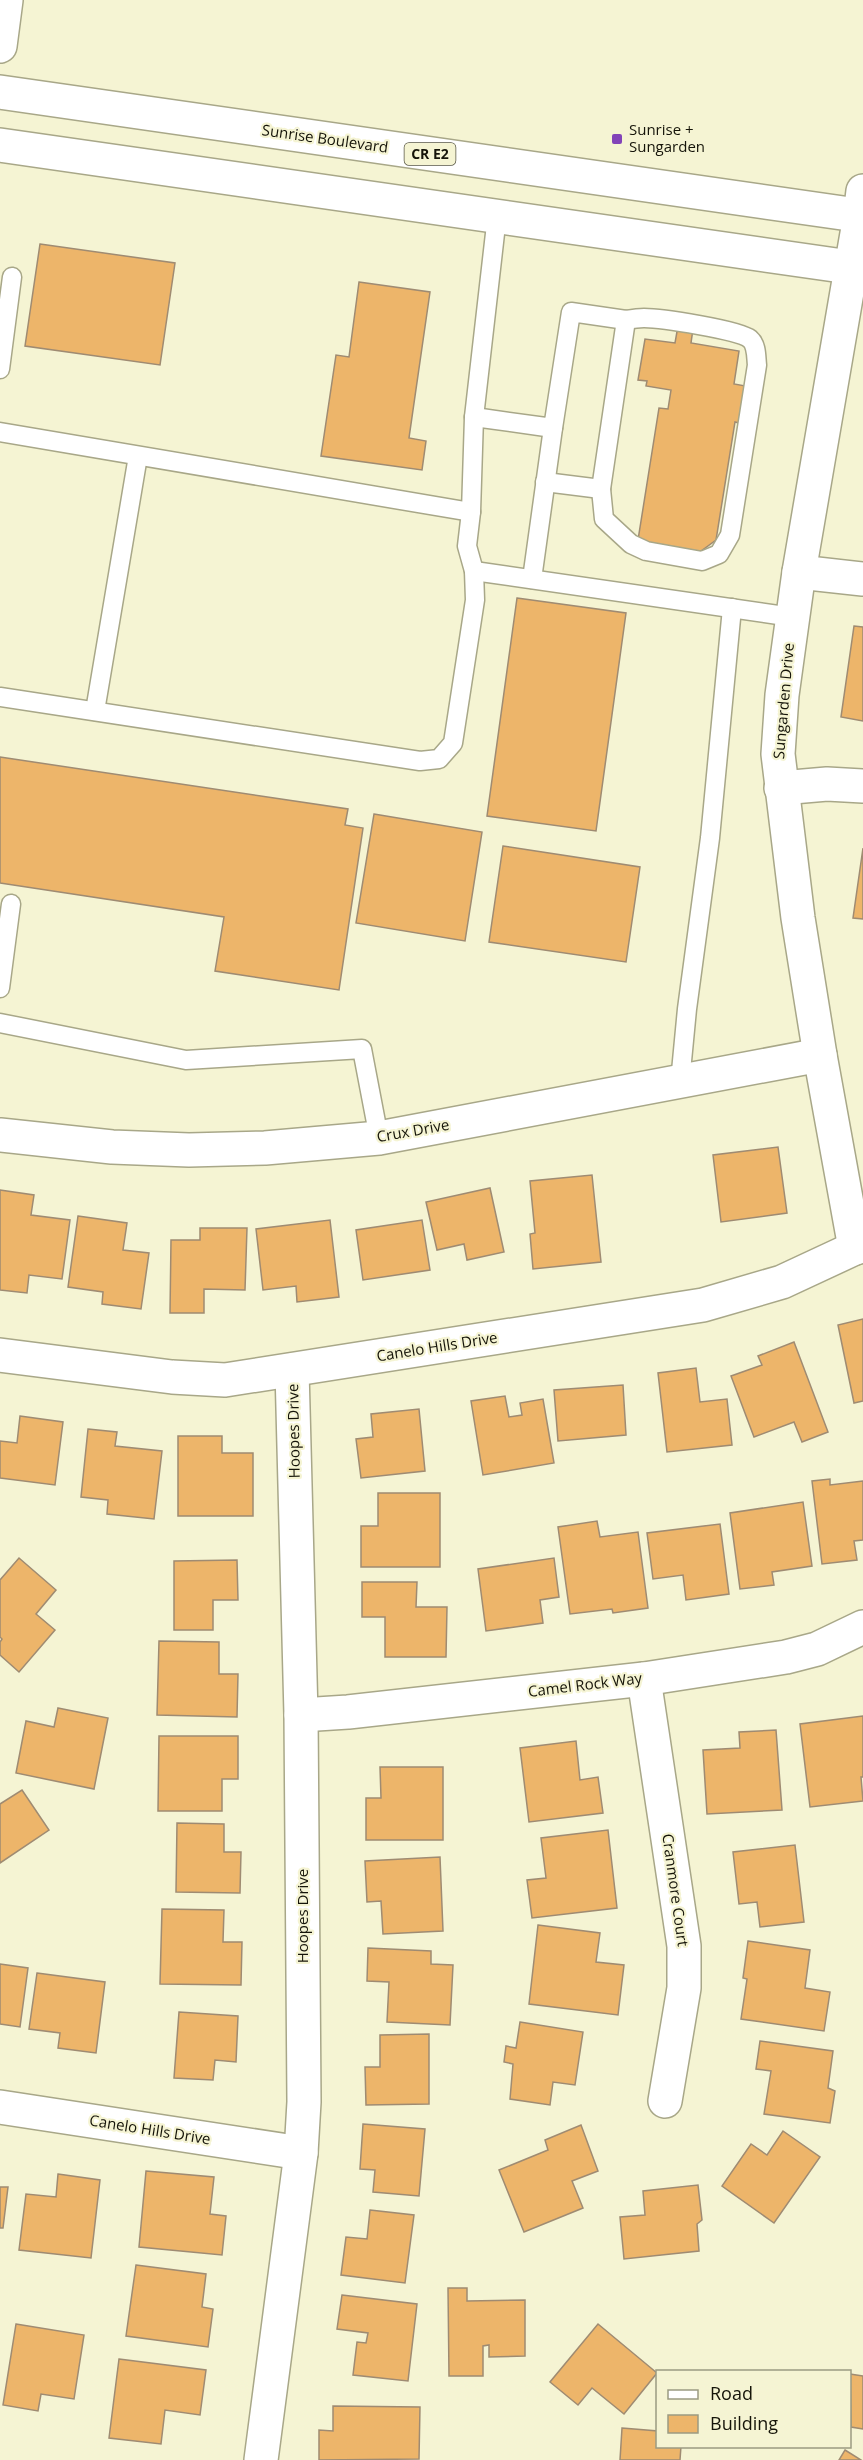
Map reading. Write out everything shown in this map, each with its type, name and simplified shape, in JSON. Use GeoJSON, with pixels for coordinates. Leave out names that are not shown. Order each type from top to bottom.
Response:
{"type":"FeatureCollection","features":[{"type":"Feature","properties":{"kind":"street"},"geometry":{"type":"LineString","coordinates":[[0,46],[6,0]]}},
{"type":"Feature","properties":{"kind":"street","name":"Sunrise Boulevard"},"geometry":{"type":"LineString","coordinates":[[0,92],[862,208]]}},
{"type":"Feature","properties":{"kind":"street"},"geometry":{"type":"LineString","coordinates":[[0,145],[858,268]]}},
{"type":"Feature","properties":{"kind":"street","name":"Sungarden Drive"},"geometry":{"type":"LineString","coordinates":[[859,1247],[820,1055],[798,918],[778,754],[782,696],[792,617],[858,268],[862,208]]}},
{"type":"Feature","properties":{"kind":"street"},"geometry":{"type":"LineString","coordinates":[[799,572],[863,579]]}},
{"type":"Feature","properties":{"kind":"street"},"geometry":{"type":"LineString","coordinates":[[781,788],[827,784],[863,786]]}},
{"type":"Feature","properties":{"kind":"street","name":"Crux Drive"},"geometry":{"type":"LineString","coordinates":[[0,1135],[112,1148],[189,1150],[265,1148],[379,1138],[820,1055]]}},
{"type":"Feature","properties":{"kind":"street","name":"Canelo Hills Drive"},"geometry":{"type":"LineString","coordinates":[[0,1355],[183,1378],[225,1380],[703,1305],[782,1282],[859,1247]]}},
{"type":"Feature","properties":{"kind":"street","name":"Hoopes Drive"},"geometry":{"type":"LineString","coordinates":[[261,2460],[301,2153],[304,2102],[301,1715],[292,1370]]}},
{"type":"Feature","properties":{"kind":"street","name":"Camel Rock Way"},"geometry":{"type":"LineString","coordinates":[[301,1715],[348,1712],[644,1679],[786,1657],[817,1649],[863,1628]]}},
{"type":"Feature","properties":{"kind":"street","name":"Cranmore Court"},"geometry":{"type":"LineString","coordinates":[[644,1679],[684,1946],[684,1988],[665,2101]]}},
{"type":"Feature","properties":{"kind":"street","name":"Canelo Hills Drive"},"geometry":{"type":"LineString","coordinates":[[0,2107],[301,2153]]}},
{"type":"Feature","properties":{"kind":"lane"},"geometry":{"type":"LineString","coordinates":[[0,696],[420,761],[439,759],[453,743],[475,600],[474,571],[467,546],[471,512],[474,417],[497,216]]}},
{"type":"Feature","properties":{"kind":"lane"},"geometry":{"type":"LineString","coordinates":[[0,369],[12,277]]}},
{"type":"Feature","properties":{"kind":"lane"},"geometry":{"type":"LineString","coordinates":[[532,579],[571,312],[626,320],[645,318],[723,330],[741,334],[751,340],[756,350],[757,365],[730,535],[719,554],[702,561],[646,551],[631,544],[604,519],[601,489],[626,320]]}},
{"type":"Feature","properties":{"kind":"lane"},"geometry":{"type":"LineString","coordinates":[[474,417],[553,428]]}},
{"type":"Feature","properties":{"kind":"lane"},"geometry":{"type":"LineString","coordinates":[[0,432],[471,512]]}},
{"type":"Feature","properties":{"kind":"lane"},"geometry":{"type":"LineString","coordinates":[[95,711],[138,456]]}},
{"type":"Feature","properties":{"kind":"lane"},"geometry":{"type":"LineString","coordinates":[[545,482],[601,489]]}},
{"type":"Feature","properties":{"kind":"lane"},"geometry":{"type":"LineString","coordinates":[[474,571],[792,617]]}},
{"type":"Feature","properties":{"kind":"lane"},"geometry":{"type":"LineString","coordinates":[[680,1082],[687,1009],[710,838],[732,608]]}},
{"type":"Feature","properties":{"kind":"lane"},"geometry":{"type":"LineString","coordinates":[[0,988],[11,904]]}},
{"type":"Feature","properties":{"kind":"lane"},"geometry":{"type":"LineString","coordinates":[[0,1023],[186,1060],[362,1048],[379,1138]]}},
{"type":"Feature","properties":{"kind":"building"},"geometry":{"type":"Polygon","coordinates":[[[40,244],[175,263],[160,365],[25,346],[40,244]]]}},
{"type":"Feature","properties":{"kind":"building"},"geometry":{"type":"Polygon","coordinates":[[[359,282],[430,292],[409,438],[426,441],[422,470],[321,456],[336,355],[349,357],[359,282]]]}},
{"type":"Feature","properties":{"kind":"building"},"geometry":{"type":"Polygon","coordinates":[[[678,326],[693,329],[691,343],[739,351],[734,384],[751,387],[746,419],[739,418],[739,423],[735,422],[716,540],[697,554],[644,546],[638,540],[659,408],[668,409],[671,390],[646,386],[647,381],[638,380],[645,339],[675,343],[678,326]]]}},
{"type":"Feature","properties":{"kind":"building"},"geometry":{"type":"Polygon","coordinates":[[[517,598],[626,613],[596,831],[487,816],[517,598]]]}},
{"type":"Feature","properties":{"kind":"building"},"geometry":{"type":"Polygon","coordinates":[[[854,626],[863,627],[863,721],[841,717],[854,626]]]}},
{"type":"Feature","properties":{"kind":"building"},"geometry":{"type":"Polygon","coordinates":[[[0,757],[348,809],[345,825],[363,828],[339,990],[215,971],[224,917],[0,883],[0,757]]]}},
{"type":"Feature","properties":{"kind":"building"},"geometry":{"type":"Polygon","coordinates":[[[374,814],[482,832],[465,941],[356,923],[374,814]]]}},
{"type":"Feature","properties":{"kind":"building"},"geometry":{"type":"Polygon","coordinates":[[[503,846],[640,867],[626,962],[489,942],[503,846]]]}},
{"type":"Feature","properties":{"kind":"building"},"geometry":{"type":"Polygon","coordinates":[[[863,848],[863,919],[853,918],[863,848]]]}},
{"type":"Feature","properties":{"kind":"building"},"geometry":{"type":"Polygon","coordinates":[[[778,1147],[787,1213],[721,1222],[713,1155],[778,1147]]]}},
{"type":"Feature","properties":{"kind":"building"},"geometry":{"type":"Polygon","coordinates":[[[592,1175],[601,1262],[533,1269],[530,1234],[535,1233],[530,1181],[592,1175]]]}},
{"type":"Feature","properties":{"kind":"building"},"geometry":{"type":"Polygon","coordinates":[[[490,1188],[504,1252],[467,1260],[464,1244],[437,1250],[426,1202],[490,1188]]]}},
{"type":"Feature","properties":{"kind":"building"},"geometry":{"type":"Polygon","coordinates":[[[0,1190],[34,1195],[31,1215],[70,1220],[62,1279],[29,1275],[27,1293],[0,1290],[0,1190]]]}},
{"type":"Feature","properties":{"kind":"building"},"geometry":{"type":"Polygon","coordinates":[[[78,1216],[127,1223],[123,1250],[149,1253],[141,1309],[102,1304],[103,1292],[68,1287],[78,1216]]]}},
{"type":"Feature","properties":{"kind":"building"},"geometry":{"type":"Polygon","coordinates":[[[330,1220],[339,1297],[297,1302],[296,1286],[263,1290],[256,1229],[330,1220]]]}},
{"type":"Feature","properties":{"kind":"building"},"geometry":{"type":"Polygon","coordinates":[[[422,1220],[430,1270],[363,1280],[356,1230],[422,1220]]]}},
{"type":"Feature","properties":{"kind":"building"},"geometry":{"type":"Polygon","coordinates":[[[200,1228],[247,1228],[245,1290],[204,1289],[204,1313],[170,1313],[171,1240],[200,1240],[200,1228]]]}},
{"type":"Feature","properties":{"kind":"building"},"geometry":{"type":"Polygon","coordinates":[[[863,1319],[863,1401],[854,1403],[838,1325],[863,1319]]]}},
{"type":"Feature","properties":{"kind":"building"},"geometry":{"type":"Polygon","coordinates":[[[794,1342],[828,1432],[802,1442],[794,1422],[754,1437],[731,1376],[762,1365],[758,1356],[794,1342]]]}},
{"type":"Feature","properties":{"kind":"building"},"geometry":{"type":"Polygon","coordinates":[[[696,1368],[700,1402],[727,1399],[732,1445],[667,1452],[658,1373],[696,1368]]]}},
{"type":"Feature","properties":{"kind":"building"},"geometry":{"type":"Polygon","coordinates":[[[623,1385],[626,1435],[558,1441],[554,1390],[623,1385]]]}},
{"type":"Feature","properties":{"kind":"building"},"geometry":{"type":"Polygon","coordinates":[[[505,1396],[509,1417],[522,1415],[520,1403],[543,1399],[554,1463],[483,1475],[471,1401],[505,1396]]]}},
{"type":"Feature","properties":{"kind":"building"},"geometry":{"type":"Polygon","coordinates":[[[419,1409],[425,1471],[361,1478],[356,1439],[373,1437],[371,1414],[419,1409]]]}},
{"type":"Feature","properties":{"kind":"building"},"geometry":{"type":"Polygon","coordinates":[[[20,1416],[63,1422],[55,1485],[0,1478],[0,1441],[17,1443],[20,1416]]]}},
{"type":"Feature","properties":{"kind":"building"},"geometry":{"type":"Polygon","coordinates":[[[88,1429],[117,1432],[115,1446],[162,1451],[154,1519],[107,1514],[108,1500],[81,1497],[88,1429]]]}},
{"type":"Feature","properties":{"kind":"building"},"geometry":{"type":"Polygon","coordinates":[[[178,1436],[222,1436],[222,1453],[253,1453],[253,1516],[178,1516],[178,1436]]]}},
{"type":"Feature","properties":{"kind":"building"},"geometry":{"type":"Polygon","coordinates":[[[830,1479],[830,1485],[863,1481],[863,1540],[854,1541],[857,1560],[822,1564],[812,1481],[830,1479]]]}},
{"type":"Feature","properties":{"kind":"building"},"geometry":{"type":"Polygon","coordinates":[[[378,1493],[440,1493],[440,1567],[361,1567],[361,1526],[378,1526],[378,1493]]]}},
{"type":"Feature","properties":{"kind":"building"},"geometry":{"type":"Polygon","coordinates":[[[803,1502],[812,1566],[772,1572],[774,1585],[740,1589],[730,1513],[803,1502]]]}},
{"type":"Feature","properties":{"kind":"building"},"geometry":{"type":"Polygon","coordinates":[[[597,1521],[600,1537],[638,1532],[648,1608],[613,1613],[612,1609],[570,1614],[558,1527],[597,1521]]]}},
{"type":"Feature","properties":{"kind":"building"},"geometry":{"type":"Polygon","coordinates":[[[720,1524],[729,1594],[686,1600],[683,1575],[653,1579],[647,1533],[720,1524]]]}},
{"type":"Feature","properties":{"kind":"building"},"geometry":{"type":"Polygon","coordinates":[[[19,1558],[56,1590],[36,1614],[55,1630],[19,1672],[0,1655],[2,1639],[0,1637],[0,1580],[19,1558]]]}},
{"type":"Feature","properties":{"kind":"building"},"geometry":{"type":"Polygon","coordinates":[[[554,1558],[559,1597],[540,1600],[543,1623],[486,1631],[478,1569],[554,1558]]]}},
{"type":"Feature","properties":{"kind":"building"},"geometry":{"type":"Polygon","coordinates":[[[237,1560],[238,1600],[213,1600],[213,1630],[174,1630],[174,1561],[237,1560]]]}},
{"type":"Feature","properties":{"kind":"building"},"geometry":{"type":"Polygon","coordinates":[[[362,1582],[417,1582],[416,1607],[447,1607],[446,1657],[385,1657],[385,1617],[362,1617],[362,1582]]]}},
{"type":"Feature","properties":{"kind":"building"},"geometry":{"type":"Polygon","coordinates":[[[159,1641],[219,1642],[219,1674],[238,1674],[237,1717],[157,1715],[159,1641]]]}},
{"type":"Feature","properties":{"kind":"building"},"geometry":{"type":"Polygon","coordinates":[[[58,1708],[108,1718],[94,1789],[16,1773],[26,1721],[54,1727],[58,1708]]]}},
{"type":"Feature","properties":{"kind":"building"},"geometry":{"type":"Polygon","coordinates":[[[863,1716],[863,1777],[861,1777],[863,1801],[810,1807],[800,1724],[863,1716]]]}},
{"type":"Feature","properties":{"kind":"building"},"geometry":{"type":"Polygon","coordinates":[[[776,1730],[782,1810],[707,1814],[703,1750],[740,1748],[739,1732],[776,1730]]]}},
{"type":"Feature","properties":{"kind":"building"},"geometry":{"type":"Polygon","coordinates":[[[159,1736],[238,1736],[238,1779],[222,1779],[222,1811],[158,1811],[159,1736]]]}},
{"type":"Feature","properties":{"kind":"building"},"geometry":{"type":"Polygon","coordinates":[[[576,1741],[580,1780],[598,1777],[603,1813],[529,1822],[520,1748],[576,1741]]]}},
{"type":"Feature","properties":{"kind":"building"},"geometry":{"type":"Polygon","coordinates":[[[380,1767],[443,1767],[443,1840],[366,1840],[366,1798],[381,1798],[380,1767]]]}},
{"type":"Feature","properties":{"kind":"building"},"geometry":{"type":"Polygon","coordinates":[[[22,1790],[49,1830],[0,1863],[0,1804],[22,1790]]]}},
{"type":"Feature","properties":{"kind":"building"},"geometry":{"type":"Polygon","coordinates":[[[177,1823],[224,1824],[224,1852],[241,1852],[240,1893],[176,1892],[177,1823]]]}},
{"type":"Feature","properties":{"kind":"building"},"geometry":{"type":"Polygon","coordinates":[[[608,1830],[617,1908],[532,1918],[527,1880],[546,1878],[541,1838],[608,1830]]]}},
{"type":"Feature","properties":{"kind":"building"},"geometry":{"type":"Polygon","coordinates":[[[795,1845],[804,1922],[760,1927],[757,1902],[739,1904],[733,1852],[795,1845]]]}},
{"type":"Feature","properties":{"kind":"building"},"geometry":{"type":"Polygon","coordinates":[[[440,1857],[443,1931],[383,1934],[381,1901],[367,1902],[365,1861],[440,1857]]]}},
{"type":"Feature","properties":{"kind":"building"},"geometry":{"type":"Polygon","coordinates":[[[162,1909],[224,1910],[223,1942],[242,1942],[241,1985],[160,1984],[162,1909]]]}},
{"type":"Feature","properties":{"kind":"building"},"geometry":{"type":"Polygon","coordinates":[[[538,1925],[600,1933],[596,1962],[624,1965],[618,2015],[529,2004],[538,1925]]]}},
{"type":"Feature","properties":{"kind":"building"},"geometry":{"type":"Polygon","coordinates":[[[748,1941],[810,1950],[805,1988],[830,1992],[824,2031],[741,2019],[747,1979],[743,1978],[748,1941]]]}},
{"type":"Feature","properties":{"kind":"building"},"geometry":{"type":"Polygon","coordinates":[[[368,1948],[431,1951],[431,1964],[453,1965],[450,2025],[387,2022],[389,1982],[367,1981],[368,1948]]]}},
{"type":"Feature","properties":{"kind":"building"},"geometry":{"type":"Polygon","coordinates":[[[0,1964],[28,1968],[20,2027],[0,2024],[0,1964]]]}},
{"type":"Feature","properties":{"kind":"building"},"geometry":{"type":"Polygon","coordinates":[[[37,1973],[105,1982],[96,2053],[58,2048],[60,2033],[29,2029],[37,1973]]]}},
{"type":"Feature","properties":{"kind":"building"},"geometry":{"type":"Polygon","coordinates":[[[179,2012],[238,2016],[236,2062],[215,2060],[213,2080],[174,2078],[179,2012]]]}},
{"type":"Feature","properties":{"kind":"building"},"geometry":{"type":"Polygon","coordinates":[[[520,2022],[583,2032],[575,2085],[553,2082],[550,2105],[510,2099],[513,2064],[504,2062],[506,2046],[516,2048],[520,2022]]]}},
{"type":"Feature","properties":{"kind":"building"},"geometry":{"type":"Polygon","coordinates":[[[429,2034],[429,2104],[366,2105],[365,2067],[380,2067],[380,2035],[429,2034]]]}},
{"type":"Feature","properties":{"kind":"building"},"geometry":{"type":"Polygon","coordinates":[[[760,2041],[833,2051],[828,2088],[835,2091],[830,2123],[764,2114],[771,2071],[756,2069],[760,2041]]]}},
{"type":"Feature","properties":{"kind":"building"},"geometry":{"type":"Polygon","coordinates":[[[363,2124],[425,2129],[419,2196],[373,2192],[375,2170],[360,2169],[363,2124]]]}},
{"type":"Feature","properties":{"kind":"building"},"geometry":{"type":"Polygon","coordinates":[[[581,2125],[598,2171],[572,2181],[583,2208],[524,2232],[499,2170],[548,2150],[545,2140],[581,2125]]]}},
{"type":"Feature","properties":{"kind":"building"},"geometry":{"type":"Polygon","coordinates":[[[783,2131],[820,2157],[774,2223],[722,2186],[751,2144],[767,2155],[783,2131]]]}},
{"type":"Feature","properties":{"kind":"building"},"geometry":{"type":"Polygon","coordinates":[[[146,2171],[214,2177],[210,2214],[226,2216],[222,2255],[139,2247],[146,2171]]]}},
{"type":"Feature","properties":{"kind":"building"},"geometry":{"type":"Polygon","coordinates":[[[58,2174],[100,2180],[91,2258],[19,2250],[26,2194],[56,2197],[58,2174]]]}},
{"type":"Feature","properties":{"kind":"building"},"geometry":{"type":"Polygon","coordinates":[[[698,2185],[702,2220],[697,2224],[699,2251],[624,2259],[620,2217],[645,2215],[643,2191],[698,2185]]]}},
{"type":"Feature","properties":{"kind":"building"},"geometry":{"type":"Polygon","coordinates":[[[0,2187],[8,2187],[3,2228],[0,2228],[0,2187]]]}},
{"type":"Feature","properties":{"kind":"building"},"geometry":{"type":"Polygon","coordinates":[[[370,2210],[414,2215],[405,2283],[341,2275],[346,2237],[367,2239],[370,2210]]]}},
{"type":"Feature","properties":{"kind":"building"},"geometry":{"type":"Polygon","coordinates":[[[136,2265],[206,2274],[202,2307],[213,2309],[208,2347],[126,2336],[136,2265]]]}},
{"type":"Feature","properties":{"kind":"building"},"geometry":{"type":"Polygon","coordinates":[[[448,2288],[467,2288],[467,2301],[525,2300],[525,2356],[489,2357],[489,2345],[483,2346],[483,2376],[449,2376],[448,2288]]]}},
{"type":"Feature","properties":{"kind":"building"},"geometry":{"type":"Polygon","coordinates":[[[342,2295],[417,2304],[408,2381],[353,2375],[357,2342],[366,2343],[368,2333],[337,2329],[342,2295]]]}},
{"type":"Feature","properties":{"kind":"building"},"geometry":{"type":"Polygon","coordinates":[[[16,2324],[84,2335],[74,2399],[41,2394],[38,2411],[3,2405],[16,2324]]]}},
{"type":"Feature","properties":{"kind":"building"},"geometry":{"type":"Polygon","coordinates":[[[598,2324],[656,2372],[624,2414],[592,2388],[578,2405],[550,2382],[598,2324]]]}},
{"type":"Feature","properties":{"kind":"building"},"geometry":{"type":"Polygon","coordinates":[[[119,2359],[206,2370],[200,2415],[165,2410],[161,2444],[109,2438],[119,2359]]]}},
{"type":"Feature","properties":{"kind":"building"},"geometry":{"type":"Polygon","coordinates":[[[851,2374],[863,2376],[863,2429],[851,2427],[851,2374]]]}},
{"type":"Feature","properties":{"kind":"building"},"geometry":{"type":"Polygon","coordinates":[[[333,2406],[420,2407],[419,2459],[319,2460],[319,2430],[333,2431],[333,2406]]]}},
{"type":"Feature","properties":{"kind":"building"},"geometry":{"type":"Polygon","coordinates":[[[622,2428],[656,2431],[656,2448],[681,2448],[680,2460],[620,2460],[622,2428]]]}},
{"type":"Feature","properties":{"kind":"building"},"geometry":{"type":"Polygon","coordinates":[[[845,2450],[861,2460],[839,2460],[845,2450]]]}},
{"type":"Feature","properties":{"kind":"place","name":"Sunrise + Sungarden"},"geometry":{"type":"Point","coordinates":[617,139]}}]}
